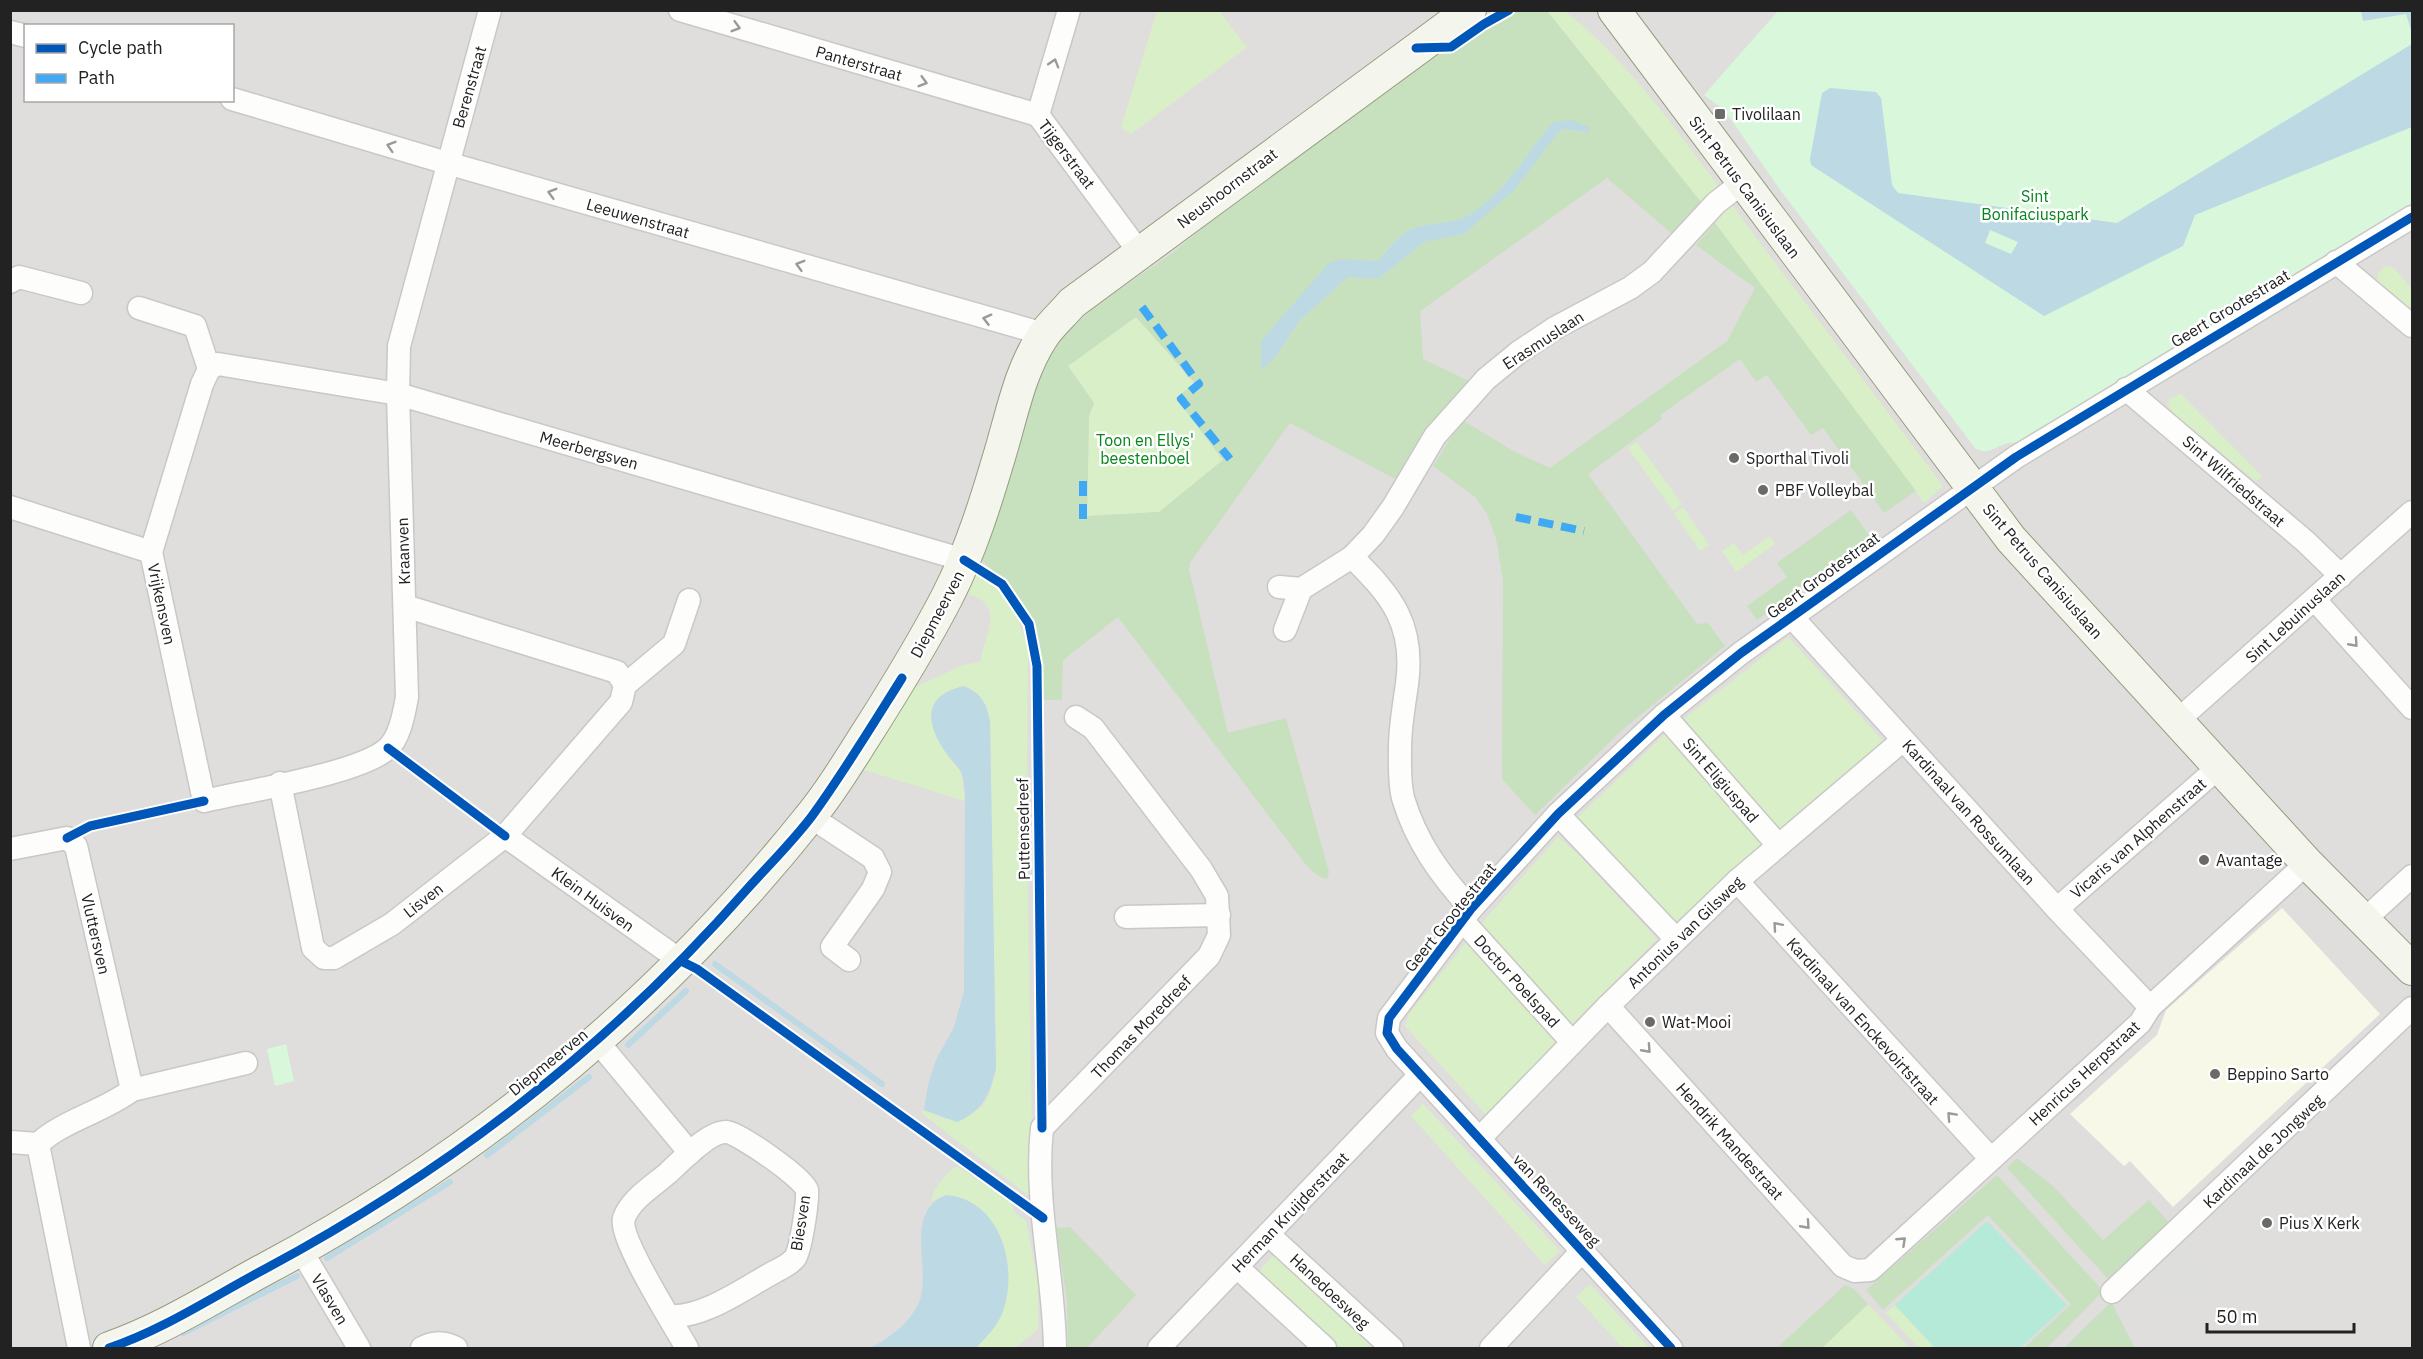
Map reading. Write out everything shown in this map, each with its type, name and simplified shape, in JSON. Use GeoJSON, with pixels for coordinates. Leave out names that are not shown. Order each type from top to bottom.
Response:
{"type":"FeatureCollection","features":[{"type":"Feature","properties":{"kind":"street","name":"Berenstraat"},"geometry":{"type":"LineString","coordinates":[[447,163],[490,10]]}},
{"type":"Feature","properties":{"kind":"street","name":"Panterstraat"},"geometry":{"type":"LineString","coordinates":[[680,10],[1038,115]]}},
{"type":"Feature","properties":{"kind":"street","name":"Tijgerstraat"},"geometry":{"type":"LineString","coordinates":[[1070,10],[1038,115],[1140,253]]}},
{"type":"Feature","properties":{"kind":"street","name":"Neushoornstraat"},"geometry":{"type":"LineString","coordinates":[[1044,334],[1072,303],[1470,10]]}},
{"type":"Feature","properties":{"kind":"street","name":"Sint Petrus Canisiuslaan"},"geometry":{"type":"LineString","coordinates":[[1614,10],[2011,539],[2307,863],[2412,969]]}},
{"type":"Feature","properties":{"kind":"street","name":"Leeuwenstraat"},"geometry":{"type":"LineString","coordinates":[[234,100],[1044,334]]}},
{"type":"Feature","properties":{"kind":"street","name":"Kraanven"},"geometry":{"type":"LineString","coordinates":[[204,801],[354,767],[388,748],[402,722],[407,698],[398,394],[399,346],[447,163]]}},
{"type":"Feature","properties":{"kind":"street","name":"Erasmuslaan"},"geometry":{"type":"LineString","coordinates":[[1285,630],[1290,588],[1352,557],[1393,507],[1435,436],[1486,379],[1519,352],[1555,328],[1630,288],[1652,272],[1716,203],[1743,182]]}},
{"type":"Feature","properties":{"kind":"street","name":"Geert Grootestraat"},"geometry":{"type":"LineString","coordinates":[[1420,1075],[1387,1033],[1389,1018],[1467,915],[1558,814],[1665,715],[1791,616],[2016,456],[2412,217]]}},
{"type":"Feature","properties":{"kind":"street"},"geometry":{"type":"LineString","coordinates":[[2336,262],[2412,326]]}},
{"type":"Feature","properties":{"kind":"street"},"geometry":{"type":"LineString","coordinates":[[10,282],[19,277],[81,293]]}},
{"type":"Feature","properties":{"kind":"street"},"geometry":{"type":"LineString","coordinates":[[140,308],[195,326],[209,369],[202,384],[151,552]]}},
{"type":"Feature","properties":{"kind":"street","name":"Diepmeerven"},"geometry":{"type":"LineString","coordinates":[[109,1348],[158,1327],[301,1250],[429,1172],[550,1082],[598,1042],[681,961],[811,817],[902,678],[947,597],[964,560],[995,471],[1025,370],[1044,334]]}},
{"type":"Feature","properties":{"kind":"street","name":"Meerbergsven"},"geometry":{"type":"LineString","coordinates":[[209,369],[218,364],[398,394],[964,560]]}},
{"type":"Feature","properties":{"kind":"street","name":"Sint Wilfriedstraat"},"geometry":{"type":"LineString","coordinates":[[2126,389],[2306,542],[2341,576]]}},
{"type":"Feature","properties":{"kind":"street","name":"Vrijkensven"},"geometry":{"type":"LineString","coordinates":[[10,507],[151,552],[204,801]]}},
{"type":"Feature","properties":{"kind":"street","name":"Sint Lebuinuslaan"},"geometry":{"type":"LineString","coordinates":[[2177,721],[2412,512]]}},
{"type":"Feature","properties":{"kind":"street"},"geometry":{"type":"LineString","coordinates":[[1352,557],[1384,589],[1400,619],[1409,647],[1400,730],[1403,796],[1423,848],[1467,915]]}},
{"type":"Feature","properties":{"kind":"street","name":"Lisven"},"geometry":{"type":"LineString","coordinates":[[280,783],[313,948],[324,958],[334,958],[392,924],[505,836],[621,702],[625,685],[674,644],[689,600]]}},
{"type":"Feature","properties":{"kind":"street"},"geometry":{"type":"LineString","coordinates":[[2315,600],[2412,708]]}},
{"type":"Feature","properties":{"kind":"street"},"geometry":{"type":"LineString","coordinates":[[405,606],[617,672],[625,685]]}},
{"type":"Feature","properties":{"kind":"street","name":"Kardinaal van Rossumlaan"},"geometry":{"type":"LineString","coordinates":[[1791,616],[2057,909],[2150,1006]]}},
{"type":"Feature","properties":{"kind":"street","name":"Sint Eligiuspad"},"geometry":{"type":"LineString","coordinates":[[1665,715],[1778,845]]}},
{"type":"Feature","properties":{"kind":"street","name":"Thomas Moredreef"},"geometry":{"type":"LineString","coordinates":[[1055,1348],[1054,1306],[1042,1218],[1042,1128],[1209,956],[1219,935],[1217,896],[1202,869],[1093,728],[1076,717]]}},
{"type":"Feature","properties":{"kind":"street","name":"Antonius van Gilsweg"},"geometry":{"type":"LineString","coordinates":[[1479,1138],[1608,1006],[1737,881],[1903,740]]}},
{"type":"Feature","properties":{"kind":"street","name":"Vicaris van Alphenstraat"},"geometry":{"type":"LineString","coordinates":[[2057,909],[2219,767]]}},
{"type":"Feature","properties":{"kind":"street"},"geometry":{"type":"LineString","coordinates":[[1558,814],[1676,939]]}},
{"type":"Feature","properties":{"kind":"street"},"geometry":{"type":"LineString","coordinates":[[811,817],[873,858],[880,872],[873,889],[832,947],[849,960]]}},
{"type":"Feature","properties":{"kind":"street","name":"Klein Huisven"},"geometry":{"type":"LineString","coordinates":[[505,836],[681,961]]}},
{"type":"Feature","properties":{"kind":"street","name":"Vluttersven"},"geometry":{"type":"LineString","coordinates":[[10,849],[58,838],[67,838],[76,846],[132,1090]]}},
{"type":"Feature","properties":{"kind":"street","name":"Henricus Herpstraat"},"geometry":{"type":"LineString","coordinates":[[1855,1271],[1870,1270],[2140,1023],[2150,1006],[2307,863]]}},
{"type":"Feature","properties":{"kind":"street"},"geometry":{"type":"LineString","coordinates":[[2363,921],[2412,876]]}},
{"type":"Feature","properties":{"kind":"street","name":"Kardinaal van Enckevoirtstraat"},"geometry":{"type":"LineString","coordinates":[[1737,881],[1991,1159]]}},
{"type":"Feature","properties":{"kind":"street"},"geometry":{"type":"LineString","coordinates":[[1126,917],[1219,915]]}},
{"type":"Feature","properties":{"kind":"street","name":"Doctor Poelspad"},"geometry":{"type":"LineString","coordinates":[[1467,915],[1572,1042]]}},
{"type":"Feature","properties":{"kind":"street","name":"Hendrik Mandestraat"},"geometry":{"type":"LineString","coordinates":[[1608,1006],[1842,1266],[1855,1271]]}},
{"type":"Feature","properties":{"kind":"street","name":"Kardinaal de Jongweg"},"geometry":{"type":"LineString","coordinates":[[2112,1292],[2412,1008]]}},
{"type":"Feature","properties":{"kind":"street"},"geometry":{"type":"LineString","coordinates":[[598,1042],[690,1153]]}},
{"type":"Feature","properties":{"kind":"street"},"geometry":{"type":"LineString","coordinates":[[10,1142],[38,1144],[49,1134],[117,1101],[132,1090],[246,1063]]}},
{"type":"Feature","properties":{"kind":"street","name":"van Renesseweg"},"geometry":{"type":"LineString","coordinates":[[1420,1075],[1671,1348]]}},
{"type":"Feature","properties":{"kind":"street","name":"Herman Kruijderstraat"},"geometry":{"type":"LineString","coordinates":[[1159,1348],[1420,1075]]}},
{"type":"Feature","properties":{"kind":"street","name":"Biesven"},"geometry":{"type":"LineString","coordinates":[[669,1316],[683,1317],[699,1312],[782,1268],[795,1258],[800,1245],[807,1190],[801,1179],[740,1137],[726,1132],[712,1136],[690,1153],[631,1206],[623,1221],[628,1242],[669,1316],[687,1348]]}},
{"type":"Feature","properties":{"kind":"street"},"geometry":{"type":"LineString","coordinates":[[38,1144],[79,1348]]}},
{"type":"Feature","properties":{"kind":"street","name":"Hanedoesweg"},"geometry":{"type":"LineString","coordinates":[[1269,1234],[1392,1348]]}},
{"type":"Feature","properties":{"kind":"street","name":"Vlasven"},"geometry":{"type":"LineString","coordinates":[[301,1250],[359,1348]]}},
{"type":"Feature","properties":{"kind":"street"},"geometry":{"type":"LineString","coordinates":[[1491,1348],[1583,1250]]}},
{"type":"Feature","properties":{"kind":"street"},"geometry":{"type":"LineString","coordinates":[[1237,1267],[1325,1348]]}},
{"type":"Feature","properties":{"kind":"street"},"geometry":{"type":"LineString","coordinates":[[422,1348],[430,1344],[448,1344],[456,1348]]}},
{"type":"Feature","properties":{"kind":"shaded area"},"geometry":{"type":"Polygon","coordinates":[[[11,11],[2412,11],[2412,1348],[11,1348],[11,11]]]}},
{"type":"Feature","properties":{"kind":"shaded area"},"geometry":{"type":"Polygon","coordinates":[[[1631,457],[1721,581],[1713,612],[1700,622],[1598,480],[1631,457]]]}},
{"type":"Feature","properties":{"kind":"shaded area","name":"Beppino Sarto"},"geometry":{"type":"Polygon","coordinates":[[[2282,908],[2380,1014],[2173,1207],[2130,1161],[2124,1166],[2070,1114],[2157,1035],[2166,1010],[2282,908]]]}},
{"type":"Feature","properties":{"kind":"shaded area"},"geometry":{"type":"Polygon","coordinates":[[[2178,1241],[2213,1274],[2183,1305],[2149,1273],[2178,1241]]]}},
{"type":"Feature","properties":{"kind":"green space"},"geometry":{"type":"Polygon","coordinates":[[[1157,11],[1219,11],[1247,47],[1131,134],[1121,127],[1157,11]]]}},
{"type":"Feature","properties":{"kind":"green space"},"geometry":{"type":"Polygon","coordinates":[[[1513,11],[1547,11],[1705,207],[1677,238],[1607,178],[1420,311],[1423,359],[1471,382],[1455,396],[1397,480],[1290,423],[1190,563],[1189,569],[1228,733],[1286,718],[1329,872],[1327,879],[1318,876],[1306,865],[1118,617],[1063,660],[1062,700],[1041,700],[1041,656],[1036,631],[1026,610],[1012,591],[979,557],[1033,392],[1045,362],[1064,336],[1093,308],[1171,254],[1345,112],[1426,56],[1452,51],[1478,30],[1513,11]],[[1552,123],[1504,185],[1469,215],[1409,230],[1394,242],[1378,261],[1342,259],[1261,341],[1261,370],[1276,356],[1300,320],[1348,277],[1378,279],[1424,242],[1464,234],[1537,158],[1561,129],[1588,132],[1552,123]],[[1136,317],[1068,366],[1094,403],[1089,416],[1087,516],[1159,512],[1223,460],[1176,398],[1195,383],[1136,317]]]}},
{"type":"Feature","properties":{"kind":"green space"},"geometry":{"type":"Polygon","coordinates":[[[1547,11],[1564,11],[1570,15],[1612,54],[1650,97],[1720,188],[1705,207],[1547,11]]]}},
{"type":"Feature","properties":{"kind":"green space","name":"Sint Bonifaciuspark"},"geometry":{"type":"Polygon","coordinates":[[[1778,11],[2412,11],[2412,203],[2016,443],[1981,451],[1975,448],[1781,191],[1725,111],[1704,95],[1778,11]]]}},
{"type":"Feature","properties":{"kind":"green space"},"geometry":{"type":"Polygon","coordinates":[[[1731,204],[1943,486],[1924,503],[1715,223],[1731,204]]]}},
{"type":"Feature","properties":{"kind":"green space"},"geometry":{"type":"Polygon","coordinates":[[[1715,223],[1916,491],[1884,513],[1823,428],[1811,435],[1767,375],[1756,382],[1740,359],[1660,415],[1662,419],[1588,474],[1697,624],[1708,623],[1725,646],[1621,731],[1535,815],[1502,779],[1503,581],[1496,538],[1487,514],[1475,497],[1433,466],[1462,420],[1515,452],[1550,468],[1727,341],[1755,288],[1696,245],[1715,223]]]}},
{"type":"Feature","properties":{"kind":"green space"},"geometry":{"type":"Polygon","coordinates":[[[2386,266],[2394,268],[2412,289],[2412,310],[2378,281],[2378,273],[2386,266]]]}},
{"type":"Feature","properties":{"kind":"green space","name":"Toon en Ellys' beestenboel"},"geometry":{"type":"Polygon","coordinates":[[[1136,317],[1195,384],[1176,398],[1223,460],[1159,512],[1087,516],[1089,416],[1094,403],[1068,366],[1136,317]]]}},
{"type":"Feature","properties":{"kind":"green space"},"geometry":{"type":"Polygon","coordinates":[[[2181,394],[2261,475],[2261,479],[2255,481],[2172,412],[2168,404],[2169,399],[2181,394]]]}},
{"type":"Feature","properties":{"kind":"green space"},"geometry":{"type":"Polygon","coordinates":[[[1637,442],[1682,504],[1673,511],[1628,448],[1637,442]]]}},
{"type":"Feature","properties":{"kind":"green space"},"geometry":{"type":"Polygon","coordinates":[[[1683,507],[1709,545],[1700,551],[1674,513],[1683,507]]]}},
{"type":"Feature","properties":{"kind":"green space"},"geometry":{"type":"Polygon","coordinates":[[[1851,510],[1871,538],[1757,620],[1747,606],[1787,577],[1777,563],[1851,510]]]}},
{"type":"Feature","properties":{"kind":"green space"},"geometry":{"type":"Polygon","coordinates":[[[1770,536],[1775,544],[1736,572],[1722,551],[1734,543],[1743,555],[1770,536]]]}},
{"type":"Feature","properties":{"kind":"green space"},"geometry":{"type":"Polygon","coordinates":[[[975,571],[993,582],[1013,607],[1028,646],[1027,843],[1033,1199],[921,1113],[924,1110],[945,1119],[982,1107],[990,1092],[996,1069],[990,721],[986,703],[950,758],[961,772],[965,801],[858,768],[907,691],[963,665],[980,662],[989,630],[989,611],[977,597],[963,593],[975,571]]]}},
{"type":"Feature","properties":{"kind":"green space"},"geometry":{"type":"Polygon","coordinates":[[[1788,637],[1884,742],[1780,830],[1685,725],[1684,719],[1788,637]]]}},
{"type":"Feature","properties":{"kind":"green space"},"geometry":{"type":"Polygon","coordinates":[[[1665,734],[1765,843],[1673,924],[1574,821],[1665,734]]]}},
{"type":"Feature","properties":{"kind":"green space"},"geometry":{"type":"Polygon","coordinates":[[[1558,837],[1578,854],[1657,939],[1571,1025],[1480,925],[1558,837]]]}},
{"type":"Feature","properties":{"kind":"green space"},"geometry":{"type":"Polygon","coordinates":[[[1467,941],[1558,1039],[1488,1117],[1405,1026],[1409,1014],[1467,941]]]}},
{"type":"Feature","properties":{"kind":"green space"},"geometry":{"type":"Polygon","coordinates":[[[286,1044],[294,1081],[275,1086],[267,1049],[286,1044]]]}},
{"type":"Feature","properties":{"kind":"green space"},"geometry":{"type":"Polygon","coordinates":[[[1423,1104],[1560,1251],[1545,1265],[1411,1116],[1423,1104]]]}},
{"type":"Feature","properties":{"kind":"green space"},"geometry":{"type":"Polygon","coordinates":[[[2017,1158],[2053,1186],[2103,1240],[2149,1200],[2171,1225],[2110,1281],[2007,1168],[2017,1158]]]}},
{"type":"Feature","properties":{"kind":"green space"},"geometry":{"type":"Polygon","coordinates":[[[956,1166],[1012,1202],[1014,1212],[1026,1221],[1038,1283],[1038,1329],[1015,1348],[976,1348],[994,1328],[1003,1312],[946,1195],[931,1201],[938,1186],[956,1166]]]}},
{"type":"Feature","properties":{"kind":"green space"},"geometry":{"type":"Polygon","coordinates":[[[1997,1175],[2103,1291],[2047,1348],[2024,1348],[2071,1304],[1988,1215],[1883,1310],[1866,1290],[1997,1175]]]}},
{"type":"Feature","properties":{"kind":"green space"},"geometry":{"type":"Polygon","coordinates":[[[1987,1221],[2067,1305],[2020,1348],[1935,1348],[1895,1305],[1987,1221]]]}},
{"type":"Feature","properties":{"kind":"green space"},"geometry":{"type":"Polygon","coordinates":[[[1070,1227],[1136,1295],[1087,1348],[1068,1348],[1067,1301],[1056,1228],[1070,1227]]]}},
{"type":"Feature","properties":{"kind":"green space"},"geometry":{"type":"Polygon","coordinates":[[[1277,1252],[1377,1348],[1338,1348],[1257,1273],[1277,1252]]]}},
{"type":"Feature","properties":{"kind":"green space"},"geometry":{"type":"Polygon","coordinates":[[[1590,1284],[1649,1348],[1623,1348],[1576,1297],[1590,1284]]]}},
{"type":"Feature","properties":{"kind":"green space"},"geometry":{"type":"Polygon","coordinates":[[[1845,1285],[1854,1289],[1868,1304],[1822,1348],[1777,1348],[1845,1285]]]}},
{"type":"Feature","properties":{"kind":"green space"},"geometry":{"type":"Polygon","coordinates":[[[2111,1302],[2135,1348],[2064,1348],[2111,1302]]]}},
{"type":"Feature","properties":{"kind":"green space"},"geometry":{"type":"Polygon","coordinates":[[[1868,1304],[1910,1348],[1822,1348],[1868,1304]]]}},
{"type":"Feature","properties":{"kind":"green space"},"geometry":{"type":"Polygon","coordinates":[[[1895,1305],[1935,1348],[1919,1348],[1886,1313],[1895,1305]]]}},
{"type":"Feature","properties":{"kind":"water"},"geometry":{"type":"Polygon","coordinates":[[[2361,11],[2412,11],[2412,33],[2406,14],[2363,21],[2361,11]]]}},
{"type":"Feature","properties":{"kind":"water"},"geometry":{"type":"Polygon","coordinates":[[[2412,44],[2412,127],[2195,215],[2183,246],[2044,316],[1811,165],[1810,159],[1822,93],[1830,88],[1876,92],[1881,98],[1892,185],[1898,193],[2117,223],[2412,44]],[[1990,230],[1985,243],[2011,254],[2018,242],[1990,230]]]}},
{"type":"Feature","properties":{"kind":"water"},"geometry":{"type":"Polygon","coordinates":[[[1570,120],[1591,128],[1589,132],[1561,129],[1514,190],[1464,234],[1424,242],[1378,279],[1348,277],[1300,320],[1276,356],[1261,371],[1261,341],[1329,263],[1342,259],[1378,261],[1409,230],[1469,215],[1504,185],[1552,123],[1570,120]]]}},
{"type":"Feature","properties":{"kind":"water"},"geometry":{"type":"Polygon","coordinates":[[[963,686],[979,695],[987,709],[990,721],[996,1069],[984,1101],[973,1113],[957,1122],[924,1110],[928,1085],[936,1060],[954,1027],[964,991],[965,791],[960,770],[941,746],[936,735],[931,714],[933,705],[939,698],[963,686]]]}},
{"type":"Feature","properties":{"kind":"water"},"geometry":{"type":"Polygon","coordinates":[[[946,1195],[965,1199],[980,1208],[992,1222],[1001,1238],[1008,1274],[1007,1293],[1001,1316],[976,1348],[870,1348],[901,1327],[918,1305],[923,1283],[922,1225],[933,1203],[946,1195]]]}},
{"type":"Feature","properties":{"kind":"waterway"},"geometry":{"type":"LineString","coordinates":[[715,964],[882,1084]]}},
{"type":"Feature","properties":{"kind":"waterway"},"geometry":{"type":"LineString","coordinates":[[628,1045],[686,991]]}},
{"type":"Feature","properties":{"kind":"waterway"},"geometry":{"type":"LineString","coordinates":[[487,1155],[589,1077]]}},
{"type":"Feature","properties":{"kind":"waterway"},"geometry":{"type":"LineString","coordinates":[[327,1258],[450,1182]]}},
{"type":"Feature","properties":{"kind":"waterway"},"geometry":{"type":"LineString","coordinates":[[183,1333],[297,1276]]}},
{"type":"Feature","properties":{"kind":"marked path"},"geometry":{"type":"LineString","coordinates":[[1142,307],[1199,384],[1181,399],[1230,459]]}},
{"type":"Feature","properties":{"kind":"marked path"},"geometry":{"type":"LineString","coordinates":[[1083,477],[1083,519]]}},
{"type":"Feature","properties":{"kind":"marked path"},"geometry":{"type":"LineString","coordinates":[[1516,517],[1584,531]]}},
{"type":"Feature","properties":{"kind":"cycle path"},"geometry":{"type":"LineString","coordinates":[[1416,48],[1451,47],[1509,10]]}},
{"type":"Feature","properties":{"kind":"cycle path"},"geometry":{"type":"LineString","coordinates":[[1671,1348],[1397,1049],[1387,1033],[1389,1018],[1471,909],[1558,814],[1664,715],[1741,653],[2016,457],[2412,217]]}},
{"type":"Feature","properties":{"kind":"cycle path","name":"Puttensedreef"},"geometry":{"type":"LineString","coordinates":[[964,560],[1002,584],[1029,624],[1037,666],[1042,1128]]}},
{"type":"Feature","properties":{"kind":"cycle path"},"geometry":{"type":"LineString","coordinates":[[109,1348],[149,1332],[188,1312],[399,1190],[463,1146],[583,1052],[696,945],[797,834],[812,816],[858,748],[902,678]]}},
{"type":"Feature","properties":{"kind":"cycle path"},"geometry":{"type":"LineString","coordinates":[[388,748],[505,836]]}},
{"type":"Feature","properties":{"kind":"cycle path"},"geometry":{"type":"LineString","coordinates":[[67,838],[90,826],[204,801]]}},
{"type":"Feature","properties":{"kind":"cycle path"},"geometry":{"type":"LineString","coordinates":[[681,961],[697,969],[1043,1218]]}},
{"type":"Feature","properties":{"kind":"place","name":"Tivolilaan"},"geometry":{"type":"Point","coordinates":[1720,114]}},
{"type":"Feature","properties":{"kind":"place","name":"Sporthal Tivoli"},"geometry":{"type":"Point","coordinates":[1734,458]}},
{"type":"Feature","properties":{"kind":"place","name":"PBF Volleybal"},"geometry":{"type":"Point","coordinates":[1763,490]}},
{"type":"Feature","properties":{"kind":"place","name":"Avantage"},"geometry":{"type":"Point","coordinates":[2204,860]}},
{"type":"Feature","properties":{"kind":"place","name":"Wat-Mooi"},"geometry":{"type":"Point","coordinates":[1650,1022]}},
{"type":"Feature","properties":{"kind":"place","name":"Beppino Sarto"},"geometry":{"type":"Point","coordinates":[2215,1074]}},
{"type":"Feature","properties":{"kind":"place","name":"Pius X Kerk"},"geometry":{"type":"Point","coordinates":[2267,1223]}}]}
